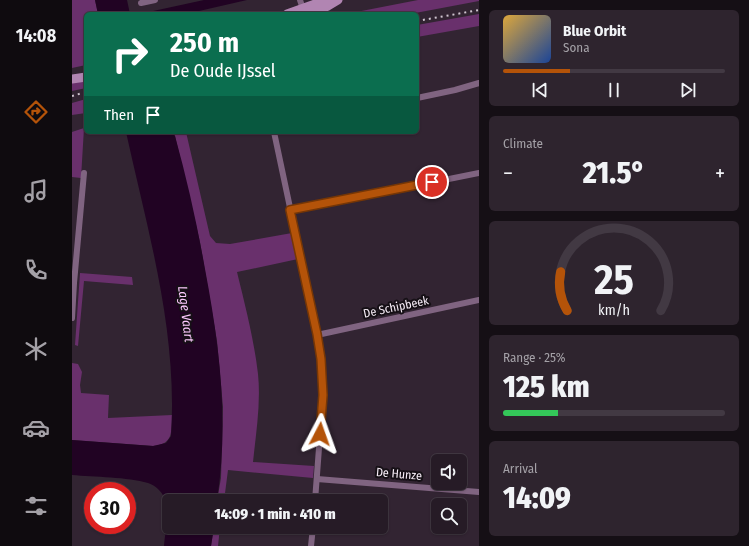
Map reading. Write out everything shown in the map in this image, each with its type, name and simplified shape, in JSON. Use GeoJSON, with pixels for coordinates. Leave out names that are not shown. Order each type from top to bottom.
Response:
{"type":"FeatureCollection","features":[{"type":"Feature","properties":{"kind":"street"},"geometry":{"type":"LineString","coordinates":[[141,3],[155,0]]}},
{"type":"Feature","properties":{"kind":"street"},"geometry":{"type":"LineString","coordinates":[[293,12],[331,0]]}},
{"type":"Feature","properties":{"kind":"street"},"geometry":{"type":"LineString","coordinates":[[306,8],[328,6],[338,0]]}},
{"type":"Feature","properties":{"kind":"street"},"geometry":{"type":"LineString","coordinates":[[72,79],[84,77]]}},
{"type":"Feature","properties":{"kind":"street"},"geometry":{"type":"LineString","coordinates":[[419,98],[479,83]]}},
{"type":"Feature","properties":{"kind":"street"},"geometry":{"type":"LineString","coordinates":[[274,134],[321,359],[323,395],[316,494]]}},
{"type":"Feature","properties":{"kind":"street"},"geometry":{"type":"LineString","coordinates":[[72,318],[84,173]]}},
{"type":"Feature","properties":{"kind":"street"},"geometry":{"type":"LineString","coordinates":[[290,210],[479,173]]}},
{"type":"Feature","properties":{"kind":"street","name":"De Schipbeek"},"geometry":{"type":"LineString","coordinates":[[317,334],[479,300]]}},
{"type":"Feature","properties":{"kind":"street","name":"De Hunze"},"geometry":{"type":"LineString","coordinates":[[317,479],[479,492]]}},
{"type":"Feature","properties":{"kind":"street"},"geometry":{"type":"LineString","coordinates":[[311,546],[312,534]]}},
{"type":"Feature","properties":{"kind":"shaded area"},"geometry":{"type":"Polygon","coordinates":[[[72,0],[95,0],[98,12],[84,12],[84,65],[72,68],[72,0]]]}},
{"type":"Feature","properties":{"kind":"shaded area"},"geometry":{"type":"Polygon","coordinates":[[[418,0],[479,0],[419,12],[356,12],[418,0]]]}},
{"type":"Feature","properties":{"kind":"shaded area"},"geometry":{"type":"Polygon","coordinates":[[[479,14],[479,26],[419,37],[419,25],[479,14]]]}},
{"type":"Feature","properties":{"kind":"shaded area"},"geometry":{"type":"Polygon","coordinates":[[[84,81],[84,88],[72,91],[72,83],[84,81]]]}},
{"type":"Feature","properties":{"kind":"shaded area"},"geometry":{"type":"Polygon","coordinates":[[[84,100],[84,113],[72,115],[72,103],[84,100]]]}},
{"type":"Feature","properties":{"kind":"shaded area"},"geometry":{"type":"Polygon","coordinates":[[[84,128],[81,178],[72,177],[72,132],[84,128]]]}},
{"type":"Feature","properties":{"kind":"shaded area"},"geometry":{"type":"Polygon","coordinates":[[[174,134],[186,134],[210,236],[216,243],[230,244],[292,233],[298,259],[237,272],[252,335],[259,385],[259,407],[253,462],[314,466],[313,478],[228,470],[225,494],[218,494],[221,478],[223,407],[217,341],[200,242],[174,134]]]}},
{"type":"Feature","properties":{"kind":"shaded area"},"geometry":{"type":"Polygon","coordinates":[[[80,273],[132,277],[133,285],[84,281],[78,346],[75,345],[80,273]]]}},
{"type":"Feature","properties":{"kind":"shaded area"},"geometry":{"type":"Polygon","coordinates":[[[72,363],[78,364],[82,372],[80,385],[81,393],[109,395],[108,418],[172,415],[171,432],[168,440],[160,445],[153,446],[72,440],[72,363]]]}},
{"type":"Feature","properties":{"kind":"shaded area"},"geometry":{"type":"Polygon","coordinates":[[[213,534],[219,534],[218,546],[211,546],[213,534]]]}},
{"type":"Feature","properties":{"kind":"water"},"geometry":{"type":"Polygon","coordinates":[[[95,0],[127,0],[130,12],[98,12],[95,0]]]}},
{"type":"Feature","properties":{"kind":"water"},"geometry":{"type":"Polygon","coordinates":[[[204,0],[247,0],[195,12],[149,12],[204,0]]]}},
{"type":"Feature","properties":{"kind":"water","name":"Lage Vaart"},"geometry":{"type":"Polygon","coordinates":[[[126,134],[174,134],[188,185],[199,235],[219,356],[222,442],[221,471],[218,494],[162,494],[151,484],[140,481],[121,478],[72,475],[72,440],[153,446],[166,443],[171,436],[172,397],[170,359],[166,320],[126,134]]]}},
{"type":"Feature","properties":{"kind":"water"},"geometry":{"type":"Polygon","coordinates":[[[165,534],[213,534],[211,546],[164,546],[165,534]]]}},
{"type":"Feature","properties":{"kind":"railway"},"geometry":{"type":"LineString","coordinates":[[419,21],[479,10]]}},
{"type":"Feature","properties":{"kind":"railway"},"geometry":{"type":"LineString","coordinates":[[72,96],[84,93]]}},
{"type":"Feature","properties":{"kind":"route"},"geometry":{"type":"LineString","coordinates":[[320,434],[323,395],[321,359],[290,210],[432,182]]}}]}
